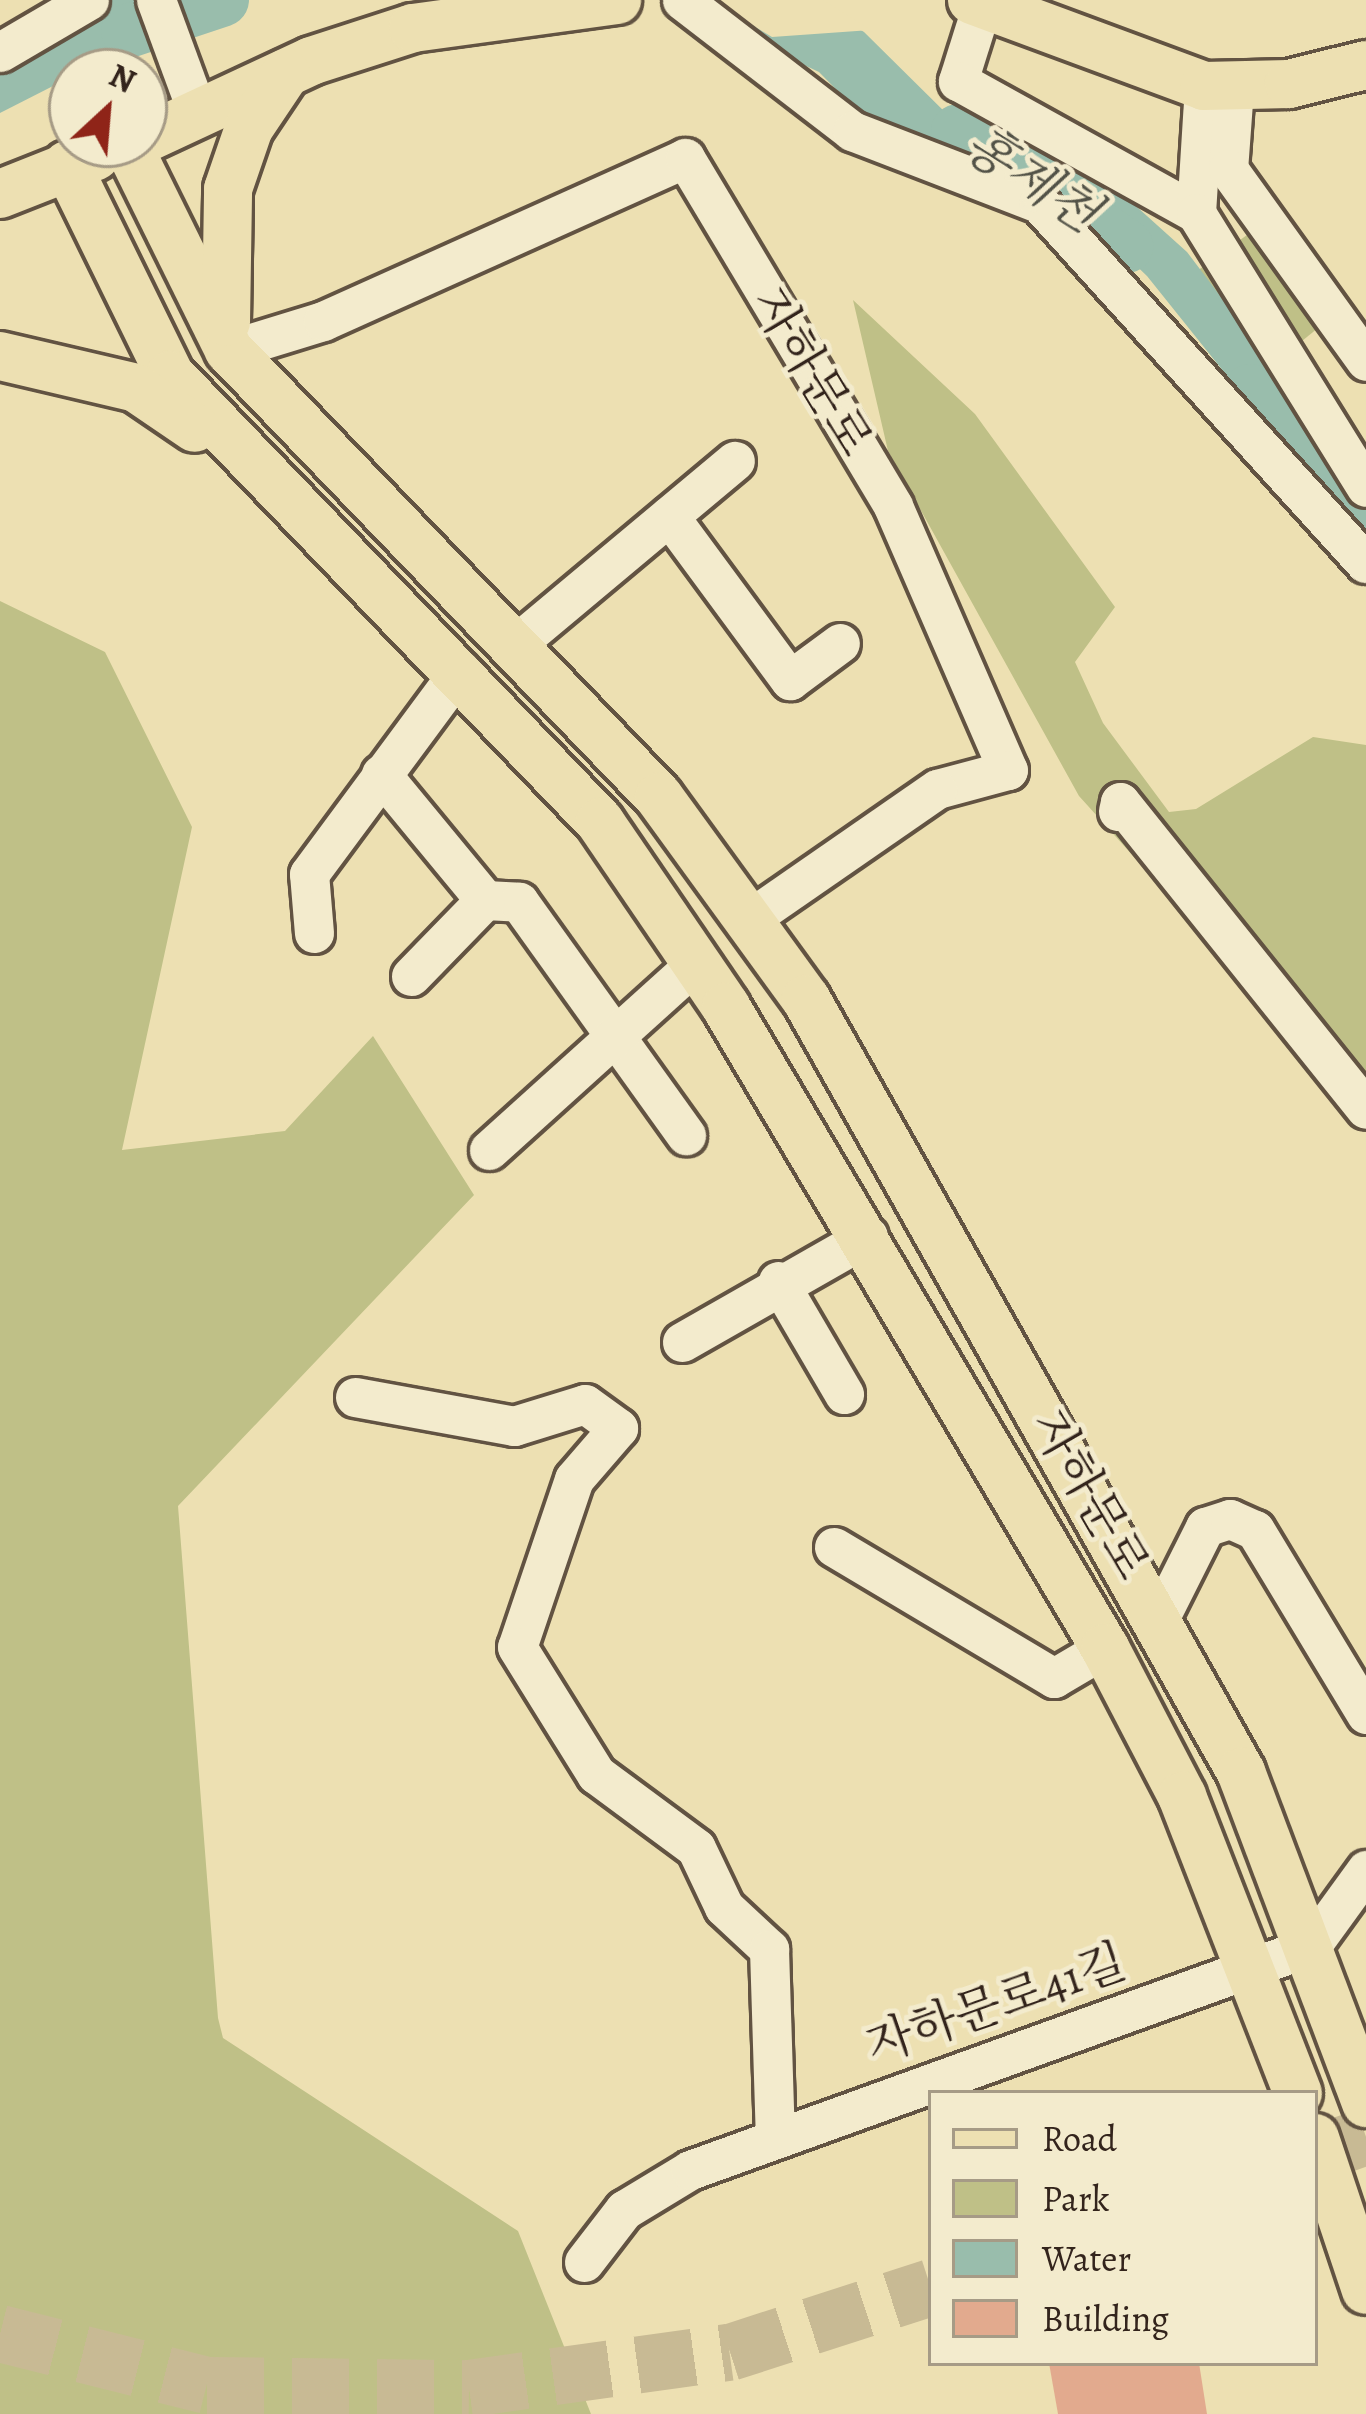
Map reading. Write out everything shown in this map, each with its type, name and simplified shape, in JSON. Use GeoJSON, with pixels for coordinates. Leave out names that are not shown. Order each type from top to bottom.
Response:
{"type":"FeatureCollection","features":[{"type":"Feature","properties":{"kind":"main road"},"geometry":{"type":"LineString","coordinates":[[168,128],[286,73],[413,28],[617,0]]}},
{"type":"Feature","properties":{"kind":"main road"},"geometry":{"type":"LineString","coordinates":[[977,3],[1219,87],[1366,64]]}},
{"type":"Feature","properties":{"kind":"main road"},"geometry":{"type":"LineString","coordinates":[[229,350],[228,189],[249,128],[286,73]]}},
{"type":"Feature","properties":{"kind":"main road"},"geometry":{"type":"LineString","coordinates":[[0,194],[60,168]]}},
{"type":"Feature","properties":{"kind":"main road","name":"자하문로"},"geometry":{"type":"LineString","coordinates":[[68,168],[170,375],[460,670],[599,822],[696,963],[868,1236],[1105,1648],[1254,1973],[1297,2090]]}},
{"type":"Feature","properties":{"kind":"main road","name":"자하문로"},"geometry":{"type":"LineString","coordinates":[[146,168],[229,350],[517,643],[751,918],[1160,1617],[1241,1772],[1311,1946],[1366,2103]]}},
{"type":"Feature","properties":{"kind":"main road"},"geometry":{"type":"LineString","coordinates":[[0,356],[136,388],[273,481]]}},
{"type":"Feature","properties":{"kind":"main road"},"geometry":{"type":"LineString","coordinates":[[1318,2147],[1366,2290]]}},
{"type":"Feature","properties":{"kind":"street"},"geometry":{"type":"LineString","coordinates":[[0,52],[89,0]]}},
{"type":"Feature","properties":{"kind":"street"},"geometry":{"type":"LineString","coordinates":[[156,0],[198,114]]}},
{"type":"Feature","properties":{"kind":"street"},"geometry":{"type":"LineString","coordinates":[[682,0],[852,131],[1039,203],[1366,563]]}},
{"type":"Feature","properties":{"kind":"street"},"geometry":{"type":"LineString","coordinates":[[977,3],[958,81],[1196,214],[1366,487]]}},
{"type":"Feature","properties":{"kind":"street"},"geometry":{"type":"LineString","coordinates":[[1196,214],[1219,87]]}},
{"type":"Feature","properties":{"kind":"street"},"geometry":{"type":"LineString","coordinates":[[1219,87],[1228,169],[1366,361]]}},
{"type":"Feature","properties":{"kind":"street","name":"자하문로"},"geometry":{"type":"LineString","coordinates":[[229,350],[323,321],[685,158],[893,506],[1008,770],[937,789],[751,918]]}},
{"type":"Feature","properties":{"kind":"street"},"geometry":{"type":"LineString","coordinates":[[517,643],[735,461]]}},
{"type":"Feature","properties":{"kind":"street"},"geometry":{"type":"LineString","coordinates":[[669,516],[790,680],[840,643]]}},
{"type":"Feature","properties":{"kind":"street"},"geometry":{"type":"LineString","coordinates":[[314,933],[309,874],[460,670]]}},
{"type":"Feature","properties":{"kind":"street"},"geometry":{"type":"LineString","coordinates":[[381,774],[484,900],[519,902],[616,1025],[686,1135]]}},
{"type":"Feature","properties":{"kind":"street"},"geometry":{"type":"LineString","coordinates":[[1118,811],[1120,802],[1366,1109]]}},
{"type":"Feature","properties":{"kind":"street"},"geometry":{"type":"LineString","coordinates":[[411,976],[484,900]]}},
{"type":"Feature","properties":{"kind":"street"},"geometry":{"type":"LineString","coordinates":[[489,1150],[616,1025],[696,963]]}},
{"type":"Feature","properties":{"kind":"street"},"geometry":{"type":"LineString","coordinates":[[682,1342],[778,1281],[868,1236]]}},
{"type":"Feature","properties":{"kind":"street"},"geometry":{"type":"LineString","coordinates":[[778,1281],[844,1394]]}},
{"type":"Feature","properties":{"kind":"street"},"geometry":{"type":"LineString","coordinates":[[355,1397],[514,1426],[585,1404],[618,1428],[574,1479],[517,1647],[596,1774],[696,1848],[724,1907],[769,1949],[775,2140]]}},
{"type":"Feature","properties":{"kind":"street"},"geometry":{"type":"LineString","coordinates":[[1160,1617],[1205,1527],[1230,1520],[1255,1530],[1366,1714]]}},
{"type":"Feature","properties":{"kind":"street","name":"자하문로"},"geometry":{"type":"LineString","coordinates":[[834,1547],[1054,1678],[1105,1648]]}},
{"type":"Feature","properties":{"kind":"street"},"geometry":{"type":"LineString","coordinates":[[1311,1946],[1366,1870]]}},
{"type":"Feature","properties":{"kind":"street","name":"자하문로41길"},"geometry":{"type":"LineString","coordinates":[[584,2261],[624,2210],[690,2170],[1254,1973],[1311,1946]]}},
{"type":"Feature","properties":{"kind":"green space"},"geometry":{"type":"Polygon","coordinates":[[[1247,235],[1318,328],[1260,375],[1186,279],[1247,235]]]}},
{"type":"Feature","properties":{"kind":"green space"},"geometry":{"type":"Polygon","coordinates":[[[853,300],[975,414],[1115,607],[1075,662],[1103,723],[1169,812],[1196,809],[1313,737],[1366,745],[1366,1114],[1079,796],[888,451],[853,300]]]}},
{"type":"Feature","properties":{"kind":"green space"},"geometry":{"type":"Polygon","coordinates":[[[0,601],[105,652],[192,827],[122,1150],[285,1131],[373,1036],[474,1195],[178,1506],[218,2018],[223,2038],[518,2231],[591,2414],[0,2414],[0,601]]]}},
{"type":"Feature","properties":{"kind":"water"},"geometry":{"type":"Polygon","coordinates":[[[108,0],[222,0],[128,48],[48,48],[48,89],[0,113],[0,67],[108,0]]]}},
{"type":"Feature","properties":{"kind":"water","name":"홍제천"},"geometry":{"type":"Polygon","coordinates":[[[665,0],[812,0],[864,32],[954,121],[1049,141],[1107,180],[1187,252],[1289,387],[1366,453],[1366,525],[1343,472],[1272,432],[1147,276],[1048,181],[873,127],[819,72],[665,0]]]}},
{"type":"Feature","properties":{"kind":"pier"},"geometry":{"type":"Polygon","coordinates":[[[711,0],[823,0],[871,30],[772,37],[711,0]]]}},
{"type":"Feature","properties":{"kind":"building"},"geometry":{"type":"Polygon","coordinates":[[[1050,2366],[1199,2366],[1207,2414],[1058,2414],[1050,2366]]]}},
{"type":"Feature","properties":{"kind":"waterway","name":"홍제천"},"geometry":{"type":"LineString","coordinates":[[128,31],[222,0]]}},
{"type":"Feature","properties":{"kind":"waterway"},"geometry":{"type":"LineString","coordinates":[[958,131],[1126,246]]}},
{"type":"Feature","properties":{"kind":"waterway","name":"홍제천"},"geometry":{"type":"LineString","coordinates":[[1250,391],[1366,534]]}},
{"type":"Feature","properties":{"kind":"tunnel"},"geometry":{"type":"LineString","coordinates":[[1318,2153],[1366,2136]]}},
{"type":"Feature","properties":{"kind":"tunnel"},"geometry":{"type":"LineString","coordinates":[[0,2333],[207,2385],[469,2388],[730,2352],[928,2288]]}}]}
